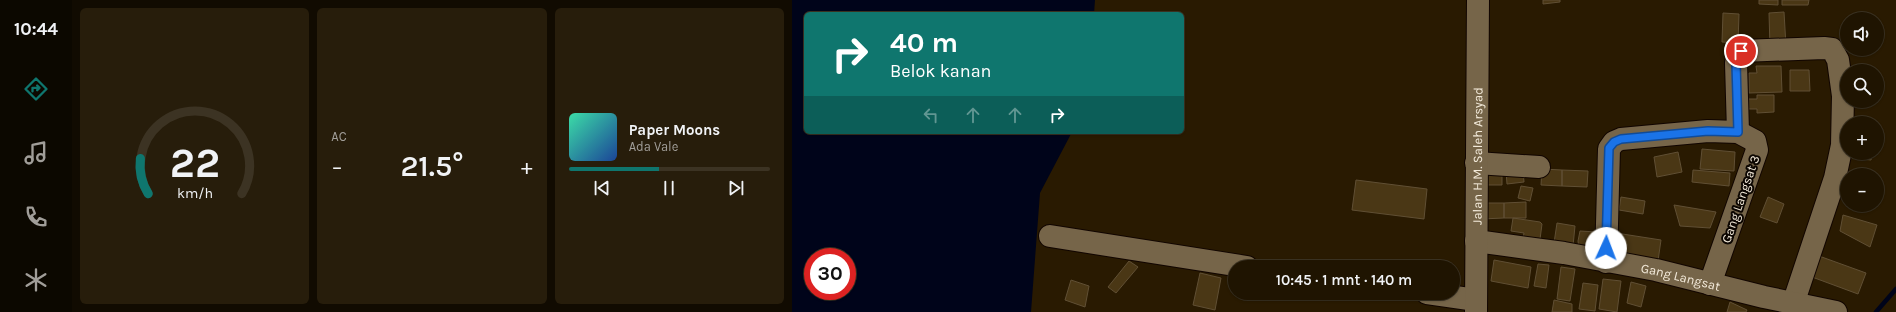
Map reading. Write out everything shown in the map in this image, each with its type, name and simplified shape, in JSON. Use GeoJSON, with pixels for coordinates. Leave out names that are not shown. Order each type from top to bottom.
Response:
{"type":"FeatureCollection","features":[{"type":"Feature","properties":{"kind":"street","name":"Jalan H.M. Saleh Arsyad"},"geometry":{"type":"LineString","coordinates":[[1476,306],[1478,0]]}},
{"type":"Feature","properties":{"kind":"street"},"geometry":{"type":"LineString","coordinates":[[1606,262],[1609,148],[1614,142],[1621,139],[1708,131],[1738,132],[1736,63],[1738,54],[1741,51],[1832,49],[1838,60],[1843,96],[1842,145],[1835,178],[1792,304]]}},
{"type":"Feature","properties":{"kind":"street","name":"Gang Langsat 3"},"geometry":{"type":"LineString","coordinates":[[1710,284],[1757,150],[1755,141],[1738,132]]}},
{"type":"Feature","properties":{"kind":"street"},"geometry":{"type":"LineString","coordinates":[[1476,163],[1539,167]]}},
{"type":"Feature","properties":{"kind":"street"},"geometry":{"type":"LineString","coordinates":[[1050,236],[1228,264]]}},
{"type":"Feature","properties":{"kind":"street","name":"Gang Langsat"},"geometry":{"type":"LineString","coordinates":[[1476,241],[1564,253],[1606,262],[1656,270],[1792,304],[1836,312]]}},
{"type":"Feature","properties":{"kind":"street"},"geometry":{"type":"LineString","coordinates":[[1453,300],[1476,306]]}},
{"type":"Feature","properties":{"kind":"water"},"geometry":{"type":"Polygon","coordinates":[[[792,0],[1095,0],[1094,12],[804,12],[804,134],[1071,134],[1040,193],[1031,312],[792,312],[792,0]]]}},
{"type":"Feature","properties":{"kind":"building"},"geometry":{"type":"Polygon","coordinates":[[[1543,0],[1560,0],[1560,2],[1543,4],[1543,0]]]}},
{"type":"Feature","properties":{"kind":"building"},"geometry":{"type":"Polygon","coordinates":[[[1759,0],[1778,0],[1778,5],[1759,4],[1759,0]]]}},
{"type":"Feature","properties":{"kind":"building"},"geometry":{"type":"Polygon","coordinates":[[[1782,0],[1809,0],[1808,5],[1782,5],[1782,0]]]}},
{"type":"Feature","properties":{"kind":"building"},"geometry":{"type":"Polygon","coordinates":[[[1784,12],[1786,46],[1770,47],[1769,13],[1784,12]]]}},
{"type":"Feature","properties":{"kind":"building"},"geometry":{"type":"Polygon","coordinates":[[[1723,13],[1739,14],[1738,43],[1722,42],[1723,13]]]}},
{"type":"Feature","properties":{"kind":"building"},"geometry":{"type":"Polygon","coordinates":[[[1756,66],[1781,66],[1782,92],[1749,93],[1749,73],[1757,73],[1756,66]]]}},
{"type":"Feature","properties":{"kind":"building"},"geometry":{"type":"Polygon","coordinates":[[[1790,70],[1809,70],[1810,91],[1790,91],[1790,70]]]}},
{"type":"Feature","properties":{"kind":"building"},"geometry":{"type":"Polygon","coordinates":[[[1757,95],[1774,95],[1774,112],[1757,113],[1757,109],[1747,109],[1747,99],[1757,99],[1757,95]]]}},
{"type":"Feature","properties":{"kind":"building"},"geometry":{"type":"Polygon","coordinates":[[[1702,149],[1735,152],[1734,171],[1700,169],[1702,149]]]}},
{"type":"Feature","properties":{"kind":"building"},"geometry":{"type":"Polygon","coordinates":[[[1678,152],[1682,172],[1657,177],[1654,157],[1678,152]]]}},
{"type":"Feature","properties":{"kind":"building"},"geometry":{"type":"Polygon","coordinates":[[[1542,169],[1562,170],[1562,186],[1541,185],[1542,169]]]}},
{"type":"Feature","properties":{"kind":"building"},"geometry":{"type":"Polygon","coordinates":[[[1523,170],[1524,182],[1507,184],[1506,171],[1523,170]]]}},
{"type":"Feature","properties":{"kind":"building"},"geometry":{"type":"Polygon","coordinates":[[[1562,170],[1588,171],[1587,187],[1562,186],[1562,170]]]}},
{"type":"Feature","properties":{"kind":"building"},"geometry":{"type":"Polygon","coordinates":[[[1693,170],[1730,173],[1729,186],[1692,182],[1693,170]]]}},
{"type":"Feature","properties":{"kind":"building"},"geometry":{"type":"Polygon","coordinates":[[[1480,171],[1502,171],[1502,185],[1480,185],[1480,171]]]}},
{"type":"Feature","properties":{"kind":"building"},"geometry":{"type":"Polygon","coordinates":[[[1356,180],[1427,189],[1424,219],[1352,210],[1356,180]]]}},
{"type":"Feature","properties":{"kind":"building"},"geometry":{"type":"Polygon","coordinates":[[[1521,186],[1533,188],[1530,201],[1518,198],[1521,186]]]}},
{"type":"Feature","properties":{"kind":"building"},"geometry":{"type":"Polygon","coordinates":[[[1621,197],[1645,201],[1643,214],[1619,210],[1621,197]]]}},
{"type":"Feature","properties":{"kind":"building"},"geometry":{"type":"Polygon","coordinates":[[[1768,197],[1784,204],[1777,223],[1760,217],[1768,197]]]}},
{"type":"Feature","properties":{"kind":"building"},"geometry":{"type":"Polygon","coordinates":[[[1526,202],[1526,218],[1504,218],[1504,203],[1526,202]]]}},
{"type":"Feature","properties":{"kind":"building"},"geometry":{"type":"Polygon","coordinates":[[[1481,203],[1504,203],[1504,218],[1481,219],[1481,203]]]}},
{"type":"Feature","properties":{"kind":"building"},"geometry":{"type":"Polygon","coordinates":[[[1674,205],[1716,212],[1710,228],[1680,226],[1674,205]]]}},
{"type":"Feature","properties":{"kind":"building"},"geometry":{"type":"Polygon","coordinates":[[[1843,215],[1877,225],[1870,247],[1840,231],[1843,215]]]}},
{"type":"Feature","properties":{"kind":"building"},"geometry":{"type":"Polygon","coordinates":[[[1513,218],[1540,222],[1542,224],[1539,247],[1522,244],[1524,233],[1511,231],[1513,218]]]}},
{"type":"Feature","properties":{"kind":"building"},"geometry":{"type":"Polygon","coordinates":[[[1557,223],[1575,226],[1573,246],[1554,243],[1557,223]]]}},
{"type":"Feature","properties":{"kind":"building"},"geometry":{"type":"Polygon","coordinates":[[[1580,231],[1597,232],[1596,250],[1579,249],[1578,241],[1580,231]]]}},
{"type":"Feature","properties":{"kind":"building"},"geometry":{"type":"Polygon","coordinates":[[[1616,233],[1661,240],[1658,261],[1613,254],[1616,233]]]}},
{"type":"Feature","properties":{"kind":"building"},"geometry":{"type":"Polygon","coordinates":[[[1819,256],[1866,273],[1858,294],[1812,277],[1819,256]]]}},
{"type":"Feature","properties":{"kind":"building"},"geometry":{"type":"Polygon","coordinates":[[[1494,260],[1531,267],[1528,288],[1491,281],[1494,260]]]}},
{"type":"Feature","properties":{"kind":"building"},"geometry":{"type":"Polygon","coordinates":[[[1129,261],[1138,267],[1116,293],[1108,287],[1129,261]]]}},
{"type":"Feature","properties":{"kind":"building"},"geometry":{"type":"Polygon","coordinates":[[[1538,264],[1549,265],[1546,288],[1534,286],[1538,264]]]}},
{"type":"Feature","properties":{"kind":"building"},"geometry":{"type":"Polygon","coordinates":[[[1561,267],[1575,269],[1570,301],[1557,299],[1561,267]]]}},
{"type":"Feature","properties":{"kind":"building"},"geometry":{"type":"Polygon","coordinates":[[[1200,273],[1221,278],[1215,310],[1193,305],[1200,273]]]}},
{"type":"Feature","properties":{"kind":"building"},"geometry":{"type":"Polygon","coordinates":[[[1603,279],[1621,281],[1617,312],[1599,309],[1603,279]]]}},
{"type":"Feature","properties":{"kind":"building"},"geometry":{"type":"Polygon","coordinates":[[[1071,280],[1089,286],[1085,307],[1065,300],[1071,280]]]}},
{"type":"Feature","properties":{"kind":"building"},"geometry":{"type":"Polygon","coordinates":[[[1631,282],[1646,286],[1641,307],[1627,303],[1631,282]]]}},
{"type":"Feature","properties":{"kind":"building"},"geometry":{"type":"Polygon","coordinates":[[[1583,283],[1598,285],[1595,311],[1579,309],[1583,283]]]}},
{"type":"Feature","properties":{"kind":"building"},"geometry":{"type":"Polygon","coordinates":[[[1554,300],[1572,304],[1572,312],[1552,312],[1554,300]]]}},
{"type":"Feature","properties":{"kind":"building"},"geometry":{"type":"Polygon","coordinates":[[[1730,302],[1747,310],[1746,312],[1727,312],[1730,302]]]}},
{"type":"Feature","properties":{"kind":"waterway"},"geometry":{"type":"LineString","coordinates":[[1876,312],[1896,289]]}},
{"type":"Feature","properties":{"kind":"route"},"geometry":{"type":"LineString","coordinates":[[1606,248],[1610,145],[1621,139],[1708,131],[1738,132],[1736,63],[1738,54],[1741,51]]}}]}
